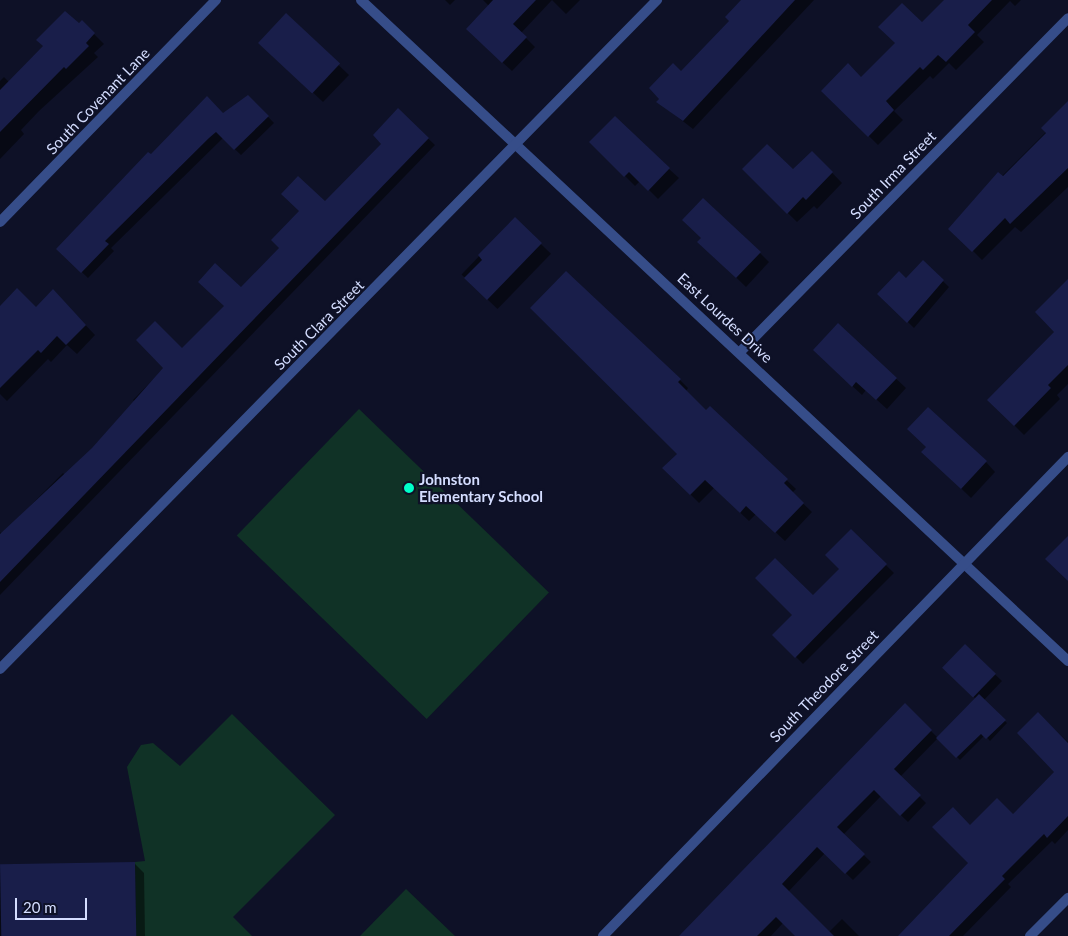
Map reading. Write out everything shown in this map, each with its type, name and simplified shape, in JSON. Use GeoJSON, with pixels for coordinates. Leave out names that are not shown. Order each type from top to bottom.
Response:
{"type":"FeatureCollection","features":[{"type":"Feature","properties":{"kind":"street","name":"South Covenant Lane"},"geometry":{"type":"LineString","coordinates":[[0,222],[216,0]]}},
{"type":"Feature","properties":{"kind":"street","name":"East Lourdes Drive"},"geometry":{"type":"LineString","coordinates":[[361,0],[1068,660]]}},
{"type":"Feature","properties":{"kind":"street","name":"South Clara Street"},"geometry":{"type":"LineString","coordinates":[[0,669],[657,0]]}},
{"type":"Feature","properties":{"kind":"street","name":"South Irma Street"},"geometry":{"type":"LineString","coordinates":[[740,352],[1068,18]]}},
{"type":"Feature","properties":{"kind":"street","name":"South Theodore Street"},"geometry":{"type":"LineString","coordinates":[[603,936],[1068,457]]}},
{"type":"Feature","properties":{"kind":"street"},"geometry":{"type":"LineString","coordinates":[[1030,936],[1068,898]]}},
{"type":"Feature","properties":{"kind":"green space"},"geometry":{"type":"Polygon","coordinates":[[[359,409],[549,592],[427,719],[237,536],[359,409]]]}},
{"type":"Feature","properties":{"kind":"green space"},"geometry":{"type":"Polygon","coordinates":[[[232,714],[335,815],[233,917],[252,936],[136,936],[135,862],[145,861],[127,767],[141,745],[153,743],[180,766],[232,714]]]}},
{"type":"Feature","properties":{"kind":"green space"},"geometry":{"type":"Polygon","coordinates":[[[406,889],[455,936],[360,936],[406,889]]]}},
{"type":"Feature","properties":{"kind":"building"},"geometry":{"type":"Polygon","coordinates":[[[493,0],[536,0],[513,24],[527,37],[502,63],[466,29],[493,0]]]}},
{"type":"Feature","properties":{"kind":"building"},"geometry":{"type":"Polygon","coordinates":[[[741,0],[795,0],[683,121],[656,102],[659,99],[649,88],[673,63],[681,71],[729,21],[725,17],[741,0]]]}},
{"type":"Feature","properties":{"kind":"building"},"geometry":{"type":"Polygon","coordinates":[[[944,0],[992,0],[968,25],[975,32],[946,62],[938,55],[923,70],[920,67],[886,101],[894,110],[868,137],[821,91],[848,63],[861,77],[895,43],[878,27],[902,3],[922,22],[944,0]]]}},
{"type":"Feature","properties":{"kind":"building"},"geometry":{"type":"Polygon","coordinates":[[[65,11],[79,23],[82,20],[95,33],[86,43],[89,46],[66,69],[64,67],[0,132],[0,90],[43,46],[36,40],[65,11]]]}},
{"type":"Feature","properties":{"kind":"building"},"geometry":{"type":"Polygon","coordinates":[[[286,13],[340,63],[312,93],[258,43],[286,13]]]}},
{"type":"Feature","properties":{"kind":"building"},"geometry":{"type":"Polygon","coordinates":[[[248,95],[269,116],[234,150],[216,132],[105,241],[109,244],[81,273],[56,249],[148,152],[151,154],[207,96],[223,113],[248,95]]]}},
{"type":"Feature","properties":{"kind":"building"},"geometry":{"type":"Polygon","coordinates":[[[1068,101],[1068,168],[1010,224],[1005,218],[972,252],[948,229],[998,172],[1003,176],[1046,133],[1041,128],[1068,101]]]}},
{"type":"Feature","properties":{"kind":"building"},"geometry":{"type":"Polygon","coordinates":[[[398,108],[429,138],[0,582],[0,534],[92,448],[163,368],[136,340],[155,321],[182,348],[224,306],[198,282],[215,263],[241,287],[279,248],[271,240],[299,211],[281,194],[298,176],[325,201],[381,144],[373,135],[398,108]]]}},
{"type":"Feature","properties":{"kind":"building"},"geometry":{"type":"Polygon","coordinates":[[[615,116],[670,168],[648,191],[629,172],[624,177],[589,142],[615,116]]]}},
{"type":"Feature","properties":{"kind":"building"},"geometry":{"type":"Polygon","coordinates":[[[767,144],[793,169],[812,151],[833,172],[806,200],[803,197],[787,214],[742,169],[767,144]]]}},
{"type":"Feature","properties":{"kind":"building"},"geometry":{"type":"Polygon","coordinates":[[[703,198],[761,252],[736,278],[697,242],[701,238],[682,220],[703,198]]]}},
{"type":"Feature","properties":{"kind":"building"},"geometry":{"type":"Polygon","coordinates":[[[515,217],[542,243],[487,300],[464,278],[482,260],[478,255],[515,217]]]}},
{"type":"Feature","properties":{"kind":"building"},"geometry":{"type":"Polygon","coordinates":[[[923,260],[944,280],[907,323],[877,294],[899,271],[906,278],[923,260]]]}},
{"type":"Feature","properties":{"kind":"building"},"geometry":{"type":"Polygon","coordinates":[[[566,271],[681,379],[678,382],[706,410],[710,406],[788,479],[784,483],[804,503],[775,533],[746,506],[740,513],[705,480],[690,495],[662,468],[677,454],[530,308],[566,271]]]}},
{"type":"Feature","properties":{"kind":"building"},"geometry":{"type":"Polygon","coordinates":[[[1068,279],[1068,365],[1048,385],[1051,388],[1014,426],[987,400],[1054,332],[1035,312],[1068,279]]]}},
{"type":"Feature","properties":{"kind":"building"},"geometry":{"type":"Polygon","coordinates":[[[17,288],[36,307],[53,289],[86,325],[66,345],[57,336],[41,353],[38,350],[0,388],[0,306],[17,288]]]}},
{"type":"Feature","properties":{"kind":"building"},"geometry":{"type":"Polygon","coordinates":[[[838,323],[897,378],[876,400],[856,382],[852,387],[813,350],[838,323]]]}},
{"type":"Feature","properties":{"kind":"building"},"geometry":{"type":"Polygon","coordinates":[[[928,407],[987,461],[961,489],[921,452],[926,447],[907,429],[928,407]]]}},
{"type":"Feature","properties":{"kind":"building"},"geometry":{"type":"Polygon","coordinates":[[[851,529],[887,564],[795,658],[772,635],[792,615],[755,578],[775,558],[813,595],[839,569],[825,555],[851,529]]]}},
{"type":"Feature","properties":{"kind":"building"},"geometry":{"type":"Polygon","coordinates":[[[1068,536],[1068,581],[1045,559],[1068,536]]]}},
{"type":"Feature","properties":{"kind":"building"},"geometry":{"type":"Polygon","coordinates":[[[965,644],[996,674],[973,698],[942,668],[965,644]]]}},
{"type":"Feature","properties":{"kind":"building"},"geometry":{"type":"Polygon","coordinates":[[[979,694],[1006,720],[986,739],[981,734],[956,758],[936,738],[979,694]]]}},
{"type":"Feature","properties":{"kind":"building"},"geometry":{"type":"Polygon","coordinates":[[[905,703],[932,730],[894,769],[921,795],[900,816],[874,790],[837,827],[865,854],[845,874],[817,847],[782,884],[834,936],[795,936],[776,917],[757,936],[679,936],[905,703]]]}},
{"type":"Feature","properties":{"kind":"building"},"geometry":{"type":"Polygon","coordinates":[[[1038,712],[1068,743],[1068,816],[1047,838],[1044,834],[1002,876],[1005,879],[949,936],[898,936],[968,863],[932,827],[953,807],[970,825],[997,798],[1013,814],[1054,772],[1017,733],[1038,712]]]}},
{"type":"Feature","properties":{"kind":"building"},"geometry":{"type":"Polygon","coordinates":[[[135,862],[136,936],[1,936],[0,864],[135,862]]]}},
{"type":"Feature","properties":{"kind":"place","name":"Johnston Elementary School"},"geometry":{"type":"Point","coordinates":[409,488]}}]}
